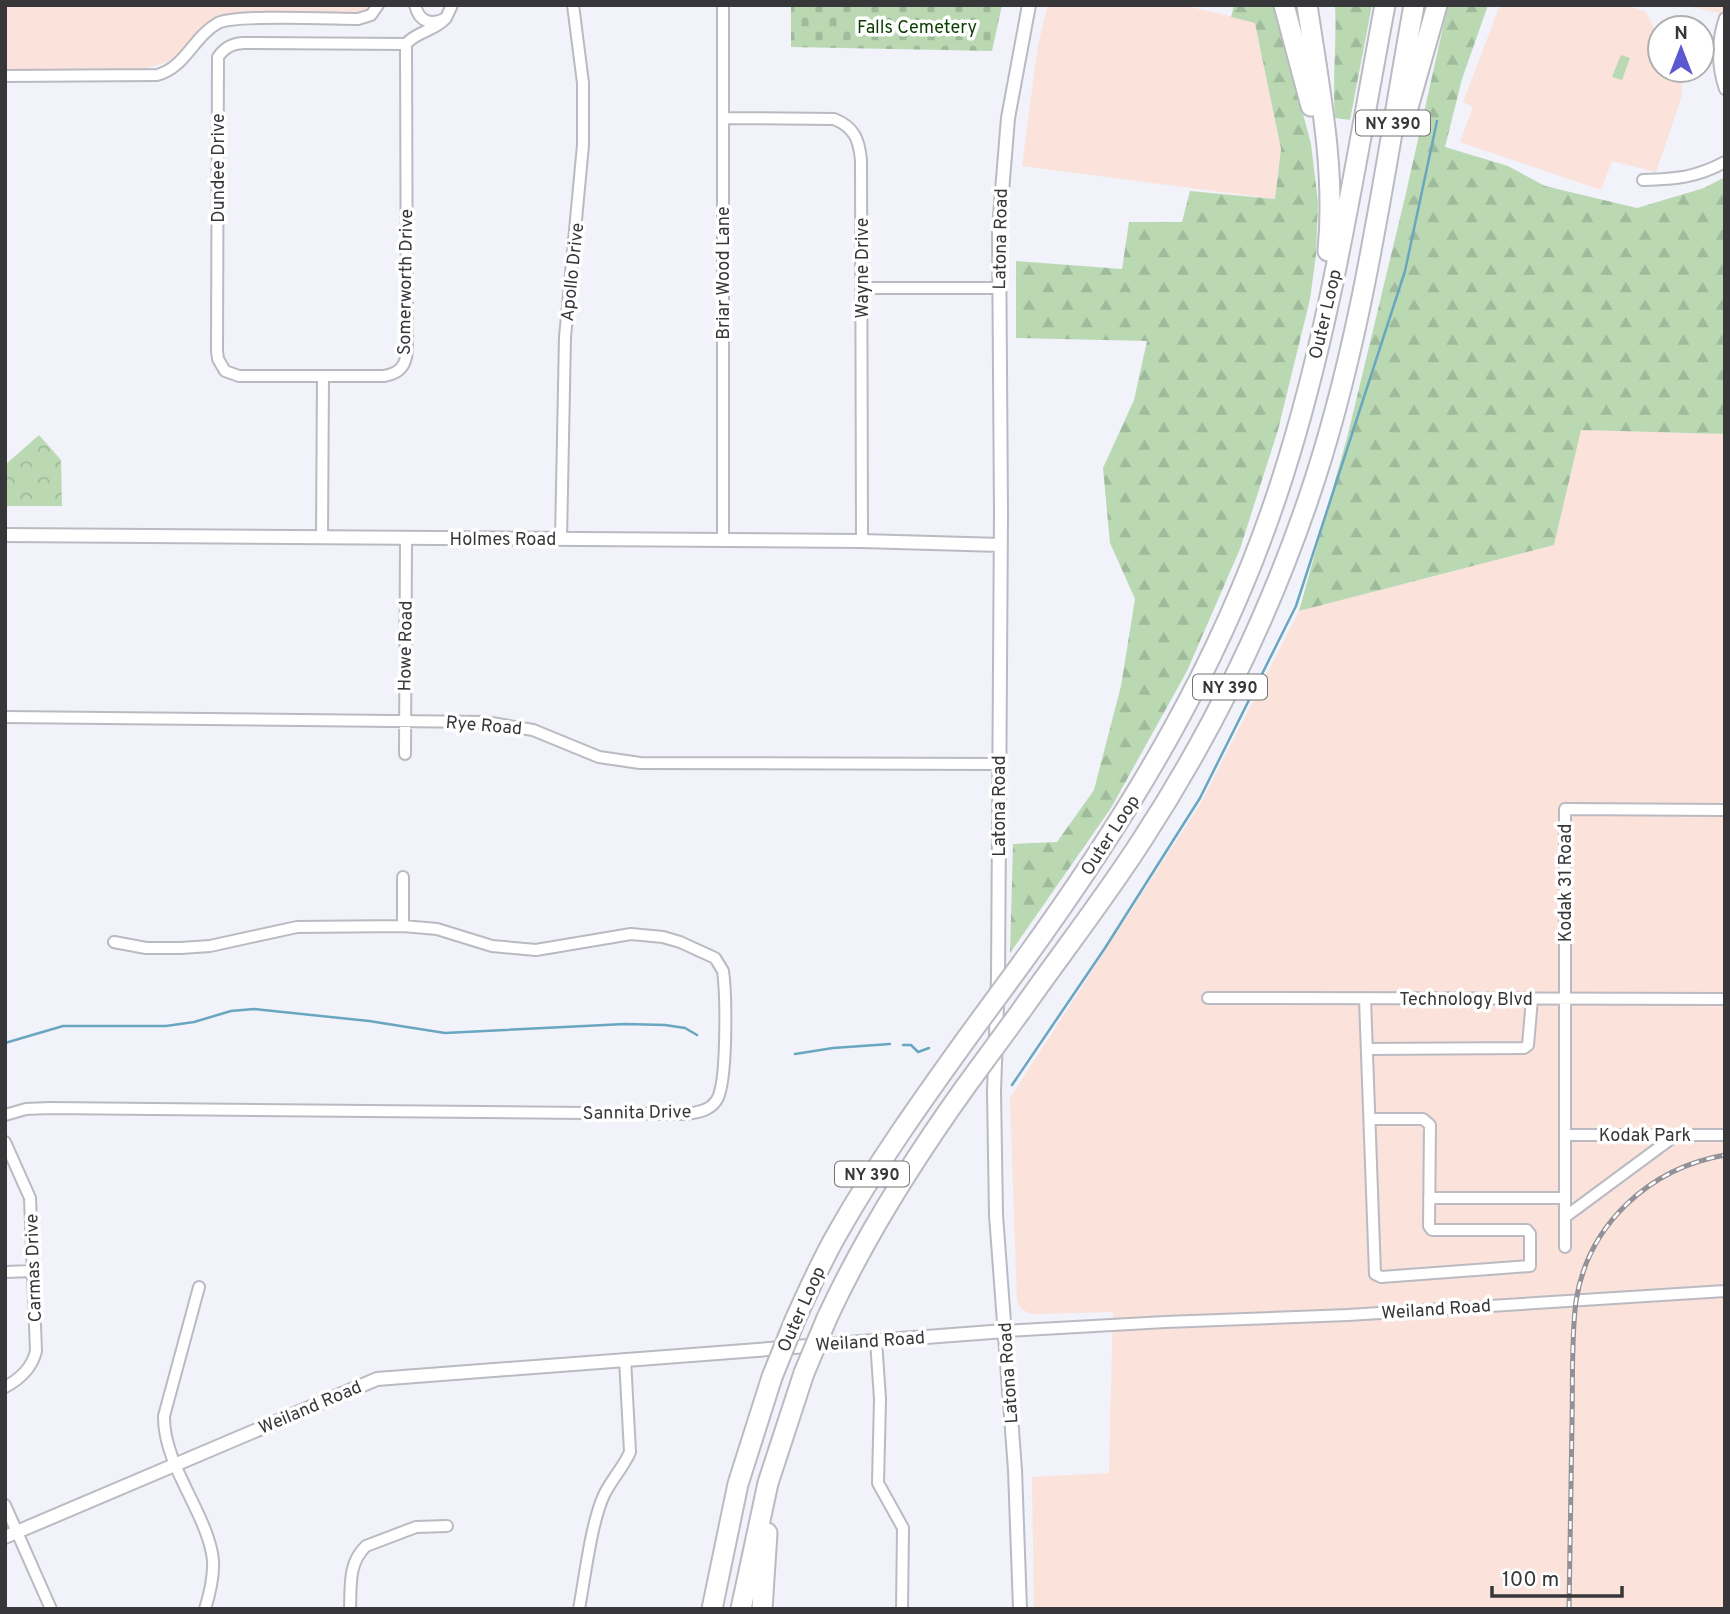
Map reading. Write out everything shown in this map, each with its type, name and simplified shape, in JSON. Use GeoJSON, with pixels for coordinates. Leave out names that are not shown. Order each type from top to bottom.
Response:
{"type":"FeatureCollection","features":[{"type":"Feature","properties":{"kind":"highway"},"geometry":{"type":"LineString","coordinates":[[1284,5],[1318,131],[1329,191]]}},
{"type":"Feature","properties":{"kind":"highway"},"geometry":{"type":"LineString","coordinates":[[1301,414],[1328,253],[1329,191],[1326,143],[1307,5]]}},
{"type":"Feature","properties":{"kind":"highway","name":"Outer Loop"},"geometry":{"type":"LineString","coordinates":[[712,1609],[740,1476],[772,1377],[795,1320],[829,1249],[903,1127],[1114,832],[1193,695],[1251,565],[1278,491],[1301,414],[1336,267],[1385,5]]}},
{"type":"Feature","properties":{"kind":"highway","name":"Outer Loop"},"geometry":{"type":"LineString","coordinates":[[741,1609],[760,1514],[777,1453],[804,1373],[827,1318],[861,1250],[889,1201],[966,1086],[1133,855],[1211,725],[1252,641],[1298,530],[1350,356],[1414,5]]}},
{"type":"Feature","properties":{"kind":"highway"},"geometry":{"type":"LineString","coordinates":[[1372,241],[1437,5]]}},
{"type":"Feature","properties":{"kind":"highway"},"geometry":{"type":"LineString","coordinates":[[762,1609],[763,1569],[777,1453]]}},
{"type":"Feature","properties":{"kind":"street"},"geometry":{"type":"LineString","coordinates":[[5,76],[157,75],[172,69],[201,36],[224,21],[358,19],[372,15],[378,5]]}},
{"type":"Feature","properties":{"kind":"street"},"geometry":{"type":"LineString","coordinates":[[415,5],[419,16],[429,22],[436,23],[446,18]]}},
{"type":"Feature","properties":{"kind":"street"},"geometry":{"type":"LineString","coordinates":[[406,44],[419,33],[435,27],[446,18],[452,5]]}},
{"type":"Feature","properties":{"kind":"street","name":"Apollo Drive"},"geometry":{"type":"LineString","coordinates":[[561,540],[565,337],[583,145],[583,83],[573,5]]}},
{"type":"Feature","properties":{"kind":"street","name":"Briar Wood Lane"},"geometry":{"type":"LineString","coordinates":[[723,5],[723,540]]}},
{"type":"Feature","properties":{"kind":"street","name":"Latona Road"},"geometry":{"type":"LineString","coordinates":[[1020,1609],[1016,1478],[997,1238],[994,1156],[1001,544],[1000,212],[1004,149],[1018,56],[1029,5]]}},
{"type":"Feature","properties":{"kind":"street"},"geometry":{"type":"LineString","coordinates":[[1725,18],[1719,56],[1725,89]]}},
{"type":"Feature","properties":{"kind":"street","name":"Dundee Drive"},"geometry":{"type":"LineString","coordinates":[[323,376],[239,376],[225,371],[218,359],[218,57],[229,46],[243,43],[406,44]]}},
{"type":"Feature","properties":{"kind":"street","name":"Somerworth Drive"},"geometry":{"type":"LineString","coordinates":[[323,376],[392,375],[400,371],[406,359],[406,44]]}},
{"type":"Feature","properties":{"kind":"street","name":"Wayne Drive"},"geometry":{"type":"LineString","coordinates":[[723,118],[834,119],[852,130],[858,138],[861,160],[862,541]]}},
{"type":"Feature","properties":{"kind":"street"},"geometry":{"type":"LineString","coordinates":[[1643,180],[1703,174],[1725,162]]}},
{"type":"Feature","properties":{"kind":"street"},"geometry":{"type":"LineString","coordinates":[[862,288],[999,288]]}},
{"type":"Feature","properties":{"kind":"street"},"geometry":{"type":"LineString","coordinates":[[323,376],[323,537]]}},
{"type":"Feature","properties":{"kind":"street","name":"Holmes Road"},"geometry":{"type":"LineString","coordinates":[[5,535],[1001,544]]}},
{"type":"Feature","properties":{"kind":"street","name":"Howe Road"},"geometry":{"type":"LineString","coordinates":[[405,754],[406,539]]}},
{"type":"Feature","properties":{"kind":"street","name":"Rye Road"},"geometry":{"type":"LineString","coordinates":[[5,717],[486,722],[510,725],[555,737],[599,757],[640,763],[999,764]]}},
{"type":"Feature","properties":{"kind":"street","name":"Kodak 31 Road"},"geometry":{"type":"LineString","coordinates":[[1565,1247],[1565,808],[1725,810]]}},
{"type":"Feature","properties":{"kind":"street"},"geometry":{"type":"LineString","coordinates":[[403,877],[403,926]]}},
{"type":"Feature","properties":{"kind":"street","name":"Sannita Drive"},"geometry":{"type":"LineString","coordinates":[[5,1115],[26,1109],[50,1108],[687,1114],[706,1110],[720,1096],[723,1082],[724,979],[721,965],[707,953],[663,937],[631,934],[546,949],[520,950],[492,946],[437,929],[403,926],[297,927],[222,944],[181,948],[146,948],[114,942]]}},
{"type":"Feature","properties":{"kind":"street","name":"Technology Blvd"},"geometry":{"type":"LineString","coordinates":[[1208,998],[1725,999]]}},
{"type":"Feature","properties":{"kind":"street"},"geometry":{"type":"LineString","coordinates":[[1365,999],[1375,1274],[1381,1277],[1531,1265],[1530,1234],[1527,1230],[1432,1230],[1429,1226],[1430,1125],[1423,1119],[1370,1119]]}},
{"type":"Feature","properties":{"kind":"street"},"geometry":{"type":"LineString","coordinates":[[1367,1049],[1524,1048],[1528,1045],[1532,999]]}},
{"type":"Feature","properties":{"kind":"street","name":"Kodak Park"},"geometry":{"type":"LineString","coordinates":[[1565,1135],[1725,1135]]}},
{"type":"Feature","properties":{"kind":"street"},"geometry":{"type":"LineString","coordinates":[[1565,1217],[1675,1135]]}},
{"type":"Feature","properties":{"kind":"street","name":"Carmas Drive"},"geometry":{"type":"LineString","coordinates":[[5,1142],[30,1198],[34,1357],[22,1375],[5,1387]]}},
{"type":"Feature","properties":{"kind":"street"},"geometry":{"type":"LineString","coordinates":[[1429,1198],[1565,1198]]}},
{"type":"Feature","properties":{"kind":"street"},"geometry":{"type":"LineString","coordinates":[[5,1272],[33,1271]]}},
{"type":"Feature","properties":{"kind":"street"},"geometry":{"type":"LineString","coordinates":[[199,1287],[164,1416],[175,1464],[213,1559],[211,1590],[205,1609]]}},
{"type":"Feature","properties":{"kind":"street","name":"Weiland Road"},"geometry":{"type":"LineString","coordinates":[[11,1534],[377,1379],[1005,1331],[1348,1315],[1725,1291]]}},
{"type":"Feature","properties":{"kind":"street"},"geometry":{"type":"LineString","coordinates":[[876,1340],[880,1399],[878,1483],[903,1528],[902,1609]]}},
{"type":"Feature","properties":{"kind":"street"},"geometry":{"type":"LineString","coordinates":[[579,1609],[598,1513],[604,1495],[630,1452],[625,1359]]}},
{"type":"Feature","properties":{"kind":"street"},"geometry":{"type":"LineString","coordinates":[[5,1505],[11,1534],[51,1609]]}},
{"type":"Feature","properties":{"kind":"street"},"geometry":{"type":"LineString","coordinates":[[350,1609],[352,1567],[359,1552],[366,1546],[416,1527],[447,1526]]}},
{"type":"Feature","properties":{"kind":"shaded area"},"geometry":{"type":"Polygon","coordinates":[[[5,5],[370,5],[370,9],[362,13],[218,17],[199,28],[173,60],[141,70],[5,70],[5,5]]]}},
{"type":"Feature","properties":{"kind":"shaded area"},"geometry":{"type":"Polygon","coordinates":[[[1048,5],[1182,5],[1255,22],[1281,149],[1275,199],[1022,166],[1038,45],[1048,5]]]}},
{"type":"Feature","properties":{"kind":"shaded area"},"geometry":{"type":"Polygon","coordinates":[[[1500,5],[1626,5],[1646,12],[1646,84],[1682,85],[1682,95],[1656,172],[1612,161],[1601,190],[1460,142],[1473,107],[1463,102],[1500,5]]]}},
{"type":"Feature","properties":{"kind":"shaded area"},"geometry":{"type":"Polygon","coordinates":[[[1681,5],[1725,5],[1725,14],[1681,5]]]}},
{"type":"Feature","properties":{"kind":"shaded area"},"geometry":{"type":"Polygon","coordinates":[[[1581,430],[1725,434],[1725,1607],[1034,1609],[1032,1477],[1109,1473],[1113,1312],[1028,1313],[1017,1301],[1010,1098],[1202,801],[1299,611],[1554,545],[1581,430]]]}},
{"type":"Feature","properties":{"kind":"green space","name":"Falls Cemetery"},"geometry":{"type":"Polygon","coordinates":[[[791,5],[1002,5],[992,51],[791,47],[791,5]]]}},
{"type":"Feature","properties":{"kind":"green space"},"geometry":{"type":"Polygon","coordinates":[[[1234,5],[1274,5],[1311,144],[1318,202],[1316,255],[1310,299],[1278,430],[1240,549],[1187,671],[1111,808],[1010,953],[1013,844],[1057,842],[1094,790],[1121,686],[1135,599],[1110,543],[1103,468],[1134,400],[1147,341],[1016,338],[1016,261],[1122,269],[1129,222],[1182,222],[1190,191],[1275,199],[1281,149],[1255,23],[1231,17],[1234,5]]]}},
{"type":"Feature","properties":{"kind":"green space"},"geometry":{"type":"Polygon","coordinates":[[[1335,5],[1372,5],[1350,120],[1335,118],[1335,5]]]}},
{"type":"Feature","properties":{"kind":"green space"},"geometry":{"type":"Polygon","coordinates":[[[1448,5],[1488,5],[1462,79],[1445,147],[1508,166],[1545,186],[1637,208],[1704,188],[1725,177],[1725,434],[1581,430],[1554,545],[1299,611],[1348,434],[1448,5]]]}},
{"type":"Feature","properties":{"kind":"green space"},"geometry":{"type":"Polygon","coordinates":[[[1621,55],[1630,58],[1622,80],[1612,77],[1621,55]]]}},
{"type":"Feature","properties":{"kind":"green space"},"geometry":{"type":"Polygon","coordinates":[[[39,435],[61,460],[62,506],[5,506],[5,465],[39,435]]]}},
{"type":"Feature","properties":{"kind":"waterway"},"geometry":{"type":"LineString","coordinates":[[1012,1085],[1105,948],[1200,798],[1296,606],[1405,271],[1437,121]]}},
{"type":"Feature","properties":{"kind":"waterway"},"geometry":{"type":"LineString","coordinates":[[5,1043],[63,1026],[166,1026],[194,1022],[231,1011],[254,1009],[369,1021],[445,1033],[625,1024],[685,1028],[697,1035]]}},
{"type":"Feature","properties":{"kind":"waterway"},"geometry":{"type":"LineString","coordinates":[[795,1054],[890,1044]]}},
{"type":"Feature","properties":{"kind":"waterway"},"geometry":{"type":"LineString","coordinates":[[903,1045],[911,1045],[918,1052],[929,1048]]}},
{"type":"Feature","properties":{"kind":"railway"},"geometry":{"type":"LineString","coordinates":[[1569,1609],[1573,1331],[1576,1301],[1583,1273],[1609,1224],[1627,1204],[1672,1172],[1725,1155]]}}]}
